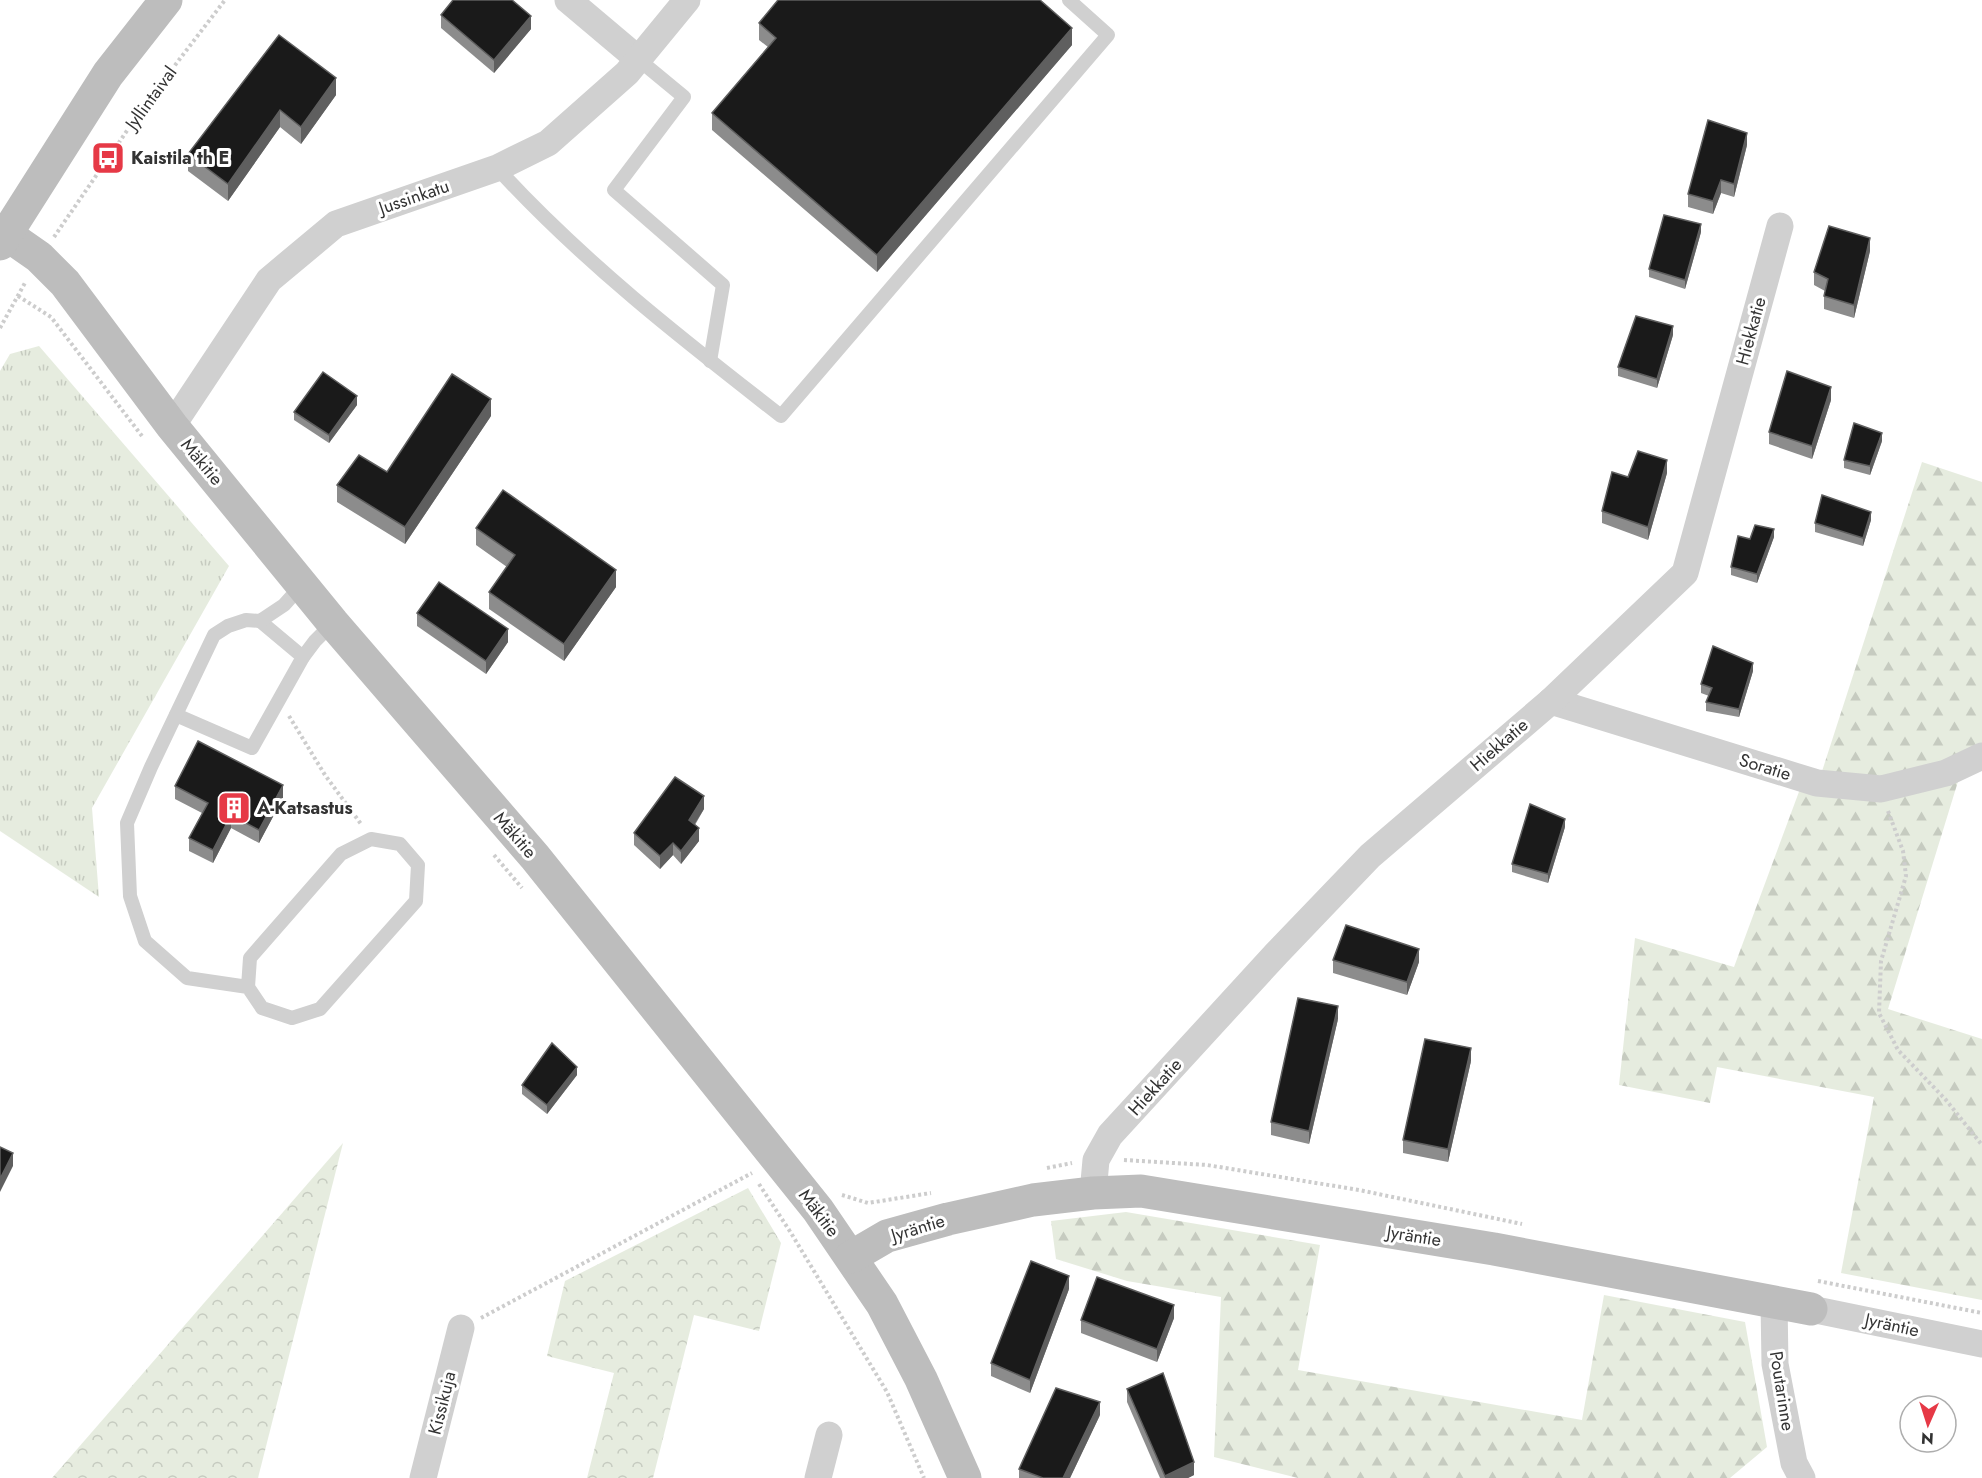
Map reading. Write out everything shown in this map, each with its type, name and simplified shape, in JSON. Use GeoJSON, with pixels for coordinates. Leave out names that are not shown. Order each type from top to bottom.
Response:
{"type":"FeatureCollection","features":[{"type":"Feature","properties":{"kind":"street"},"geometry":{"type":"LineString","coordinates":[[2,235],[108,74],[166,0]]}},
{"type":"Feature","properties":{"kind":"street"},"geometry":{"type":"LineString","coordinates":[[568,0],[639,59]]}},
{"type":"Feature","properties":{"kind":"street","name":"Jussinkatu"},"geometry":{"type":"LineString","coordinates":[[172,426],[269,280],[336,224],[496,168],[548,143],[627,73],[687,0]]}},
{"type":"Feature","properties":{"kind":"street","name":"Hiekkatie"},"geometry":{"type":"LineString","coordinates":[[1093,1192],[1096,1160],[1110,1135],[1277,952],[1370,856],[1551,701],[1685,573],[1780,226]]}},
{"type":"Feature","properties":{"kind":"street","name":"Mäkitie"},"geometry":{"type":"LineString","coordinates":[[2,235],[39,257],[65,283],[172,426],[333,623],[535,857],[811,1201],[882,1304],[921,1379],[965,1478]]}},
{"type":"Feature","properties":{"kind":"street","name":"Soratie"},"geometry":{"type":"LineString","coordinates":[[1551,701],[1817,783],[1881,789],[1946,773],[1982,756]]}},
{"type":"Feature","properties":{"kind":"street","name":"Jyräntie"},"geometry":{"type":"LineString","coordinates":[[851,1257],[887,1236],[948,1219],[1033,1200],[1093,1192],[1141,1191],[1494,1249],[1982,1344]]}},
{"type":"Feature","properties":{"kind":"street","name":"Poutarinne"},"geometry":{"type":"LineString","coordinates":[[1774,1302],[1775,1364],[1794,1463],[1802,1478]]}},
{"type":"Feature","properties":{"kind":"street","name":"Kissikuja"},"geometry":{"type":"LineString","coordinates":[[423,1478],[462,1328]]}},
{"type":"Feature","properties":{"kind":"street"},"geometry":{"type":"LineString","coordinates":[[818,1478],[830,1435]]}},
{"type":"Feature","properties":{"kind":"lane"},"geometry":{"type":"LineString","coordinates":[[496,168],[534,210],[653,316],[781,416],[1108,35],[1069,0]]}},
{"type":"Feature","properties":{"kind":"lane"},"geometry":{"type":"LineString","coordinates":[[639,59],[684,97],[614,190],[723,285],[710,361]]}},
{"type":"Feature","properties":{"kind":"lane"},"geometry":{"type":"LineString","coordinates":[[260,621],[284,605],[302,585]]}},
{"type":"Feature","properties":{"kind":"lane"},"geometry":{"type":"LineString","coordinates":[[248,987],[187,978],[145,941],[130,896],[127,824],[214,635],[228,626],[246,620],[260,621],[303,657]]}},
{"type":"Feature","properties":{"kind":"lane"},"geometry":{"type":"LineString","coordinates":[[176,716],[252,748],[303,657],[333,623]]}},
{"type":"Feature","properties":{"kind":"lane"},"geometry":{"type":"LineString","coordinates":[[371,839],[400,844],[418,865],[416,901],[320,1009],[292,1018],[262,1008],[248,987],[250,958],[341,854],[371,839]]}},
{"type":"Feature","properties":{"kind":"path","name":"Jyllintaival"},"geometry":{"type":"LineString","coordinates":[[0,328],[39,257],[146,103],[225,0]]}},
{"type":"Feature","properties":{"kind":"path"},"geometry":{"type":"LineString","coordinates":[[0,316],[5,319]]}},
{"type":"Feature","properties":{"kind":"path"},"geometry":{"type":"LineString","coordinates":[[279,700],[325,775],[371,839]]}},
{"type":"Feature","properties":{"kind":"path"},"geometry":{"type":"LineString","coordinates":[[1889,787],[1888,814],[1903,851],[1906,876],[1881,961],[1879,1013],[1898,1050],[1946,1100],[1982,1145]]}},
{"type":"Feature","properties":{"kind":"path"},"geometry":{"type":"LineString","coordinates":[[462,1328],[752,1173]]}},
{"type":"Feature","properties":{"kind":"path"},"geometry":{"type":"LineString","coordinates":[[791,1233],[887,1392],[924,1478]]}},
{"type":"Feature","properties":{"kind":"green space"},"geometry":{"type":"Polygon","coordinates":[[[39,346],[229,566],[92,808],[99,897],[0,831],[0,371],[10,354],[39,346]]]}},
{"type":"Feature","properties":{"kind":"green space"},"geometry":{"type":"Polygon","coordinates":[[[1922,462],[1982,482],[1982,763],[1960,775],[1888,1009],[1982,1039],[1982,1300],[1841,1273],[1874,1097],[1717,1067],[1710,1103],[1619,1085],[1635,938],[1734,967],[1800,789],[1815,793],[1922,462]]]}},
{"type":"Feature","properties":{"kind":"green space"},"geometry":{"type":"Polygon","coordinates":[[[343,1143],[258,1478],[52,1478],[343,1143]]]}},
{"type":"Feature","properties":{"kind":"green space"},"geometry":{"type":"Polygon","coordinates":[[[748,1188],[781,1243],[759,1331],[694,1315],[653,1478],[587,1478],[614,1373],[547,1356],[565,1281],[748,1188]]]}},
{"type":"Feature","properties":{"kind":"green space"},"geometry":{"type":"Polygon","coordinates":[[[1126,1212],[1320,1245],[1298,1370],[1582,1420],[1604,1295],[1745,1322],[1767,1447],[1730,1478],[1298,1478],[1214,1457],[1221,1297],[1127,1281],[1056,1259],[1051,1221],[1126,1212]]]}},
{"type":"Feature","properties":{"kind":"building"},"geometry":{"type":"Polygon","coordinates":[[[453,0],[512,0],[531,16],[494,60],[441,15],[453,0]]]}},
{"type":"Feature","properties":{"kind":"building"},"geometry":{"type":"Polygon","coordinates":[[[778,0],[1040,0],[1072,28],[877,255],[712,113],[776,38],[759,23],[778,0]]]}},
{"type":"Feature","properties":{"kind":"building"},"geometry":{"type":"Polygon","coordinates":[[[279,35],[336,78],[301,127],[280,110],[228,184],[188,154],[279,35]]]}},
{"type":"Feature","properties":{"kind":"building"},"geometry":{"type":"Polygon","coordinates":[[[1708,120],[1747,133],[1734,184],[1721,180],[1713,201],[1688,194],[1708,120]]]}},
{"type":"Feature","properties":{"kind":"building"},"geometry":{"type":"Polygon","coordinates":[[[1664,215],[1701,224],[1685,280],[1649,269],[1664,215]]]}},
{"type":"Feature","properties":{"kind":"building"},"geometry":{"type":"Polygon","coordinates":[[[1829,226],[1870,238],[1854,305],[1824,296],[1828,279],[1814,272],[1829,226]]]}},
{"type":"Feature","properties":{"kind":"building"},"geometry":{"type":"Polygon","coordinates":[[[1636,316],[1673,326],[1657,379],[1618,367],[1636,316]]]}},
{"type":"Feature","properties":{"kind":"building"},"geometry":{"type":"Polygon","coordinates":[[[1787,371],[1831,387],[1812,446],[1769,432],[1787,371]]]}},
{"type":"Feature","properties":{"kind":"building"},"geometry":{"type":"Polygon","coordinates":[[[323,372],[357,396],[329,435],[294,412],[323,372]]]}},
{"type":"Feature","properties":{"kind":"building"},"geometry":{"type":"Polygon","coordinates":[[[452,374],[491,399],[405,527],[337,485],[359,455],[387,472],[452,374]]]}},
{"type":"Feature","properties":{"kind":"building"},"geometry":{"type":"Polygon","coordinates":[[[1854,423],[1882,433],[1870,466],[1844,460],[1854,423]]]}},
{"type":"Feature","properties":{"kind":"building"},"geometry":{"type":"Polygon","coordinates":[[[1638,451],[1667,460],[1648,527],[1602,511],[1612,472],[1628,477],[1638,451]]]}},
{"type":"Feature","properties":{"kind":"building"},"geometry":{"type":"Polygon","coordinates":[[[503,490],[616,570],[564,644],[489,592],[515,555],[476,528],[503,490]]]}},
{"type":"Feature","properties":{"kind":"building"},"geometry":{"type":"Polygon","coordinates":[[[1822,495],[1871,512],[1863,538],[1815,523],[1822,495]]]}},
{"type":"Feature","properties":{"kind":"building"},"geometry":{"type":"Polygon","coordinates":[[[1755,525],[1774,529],[1757,574],[1731,567],[1738,536],[1750,539],[1755,525]]]}},
{"type":"Feature","properties":{"kind":"building"},"geometry":{"type":"Polygon","coordinates":[[[439,582],[508,629],[486,661],[417,613],[439,582]]]}},
{"type":"Feature","properties":{"kind":"building"},"geometry":{"type":"Polygon","coordinates":[[[1713,646],[1753,663],[1739,709],[1706,702],[1712,688],[1701,684],[1713,646]]]}},
{"type":"Feature","properties":{"kind":"building","name":"A-Katsastus"},"geometry":{"type":"Polygon","coordinates":[[[198,741],[283,785],[259,830],[231,815],[213,850],[189,838],[208,803],[175,786],[198,741]]]}},
{"type":"Feature","properties":{"kind":"building"},"geometry":{"type":"Polygon","coordinates":[[[675,777],[704,796],[689,820],[699,828],[681,851],[673,843],[660,856],[634,833],[675,777]]]}},
{"type":"Feature","properties":{"kind":"building"},"geometry":{"type":"Polygon","coordinates":[[[1530,804],[1565,819],[1548,874],[1512,864],[1530,804]]]}},
{"type":"Feature","properties":{"kind":"building"},"geometry":{"type":"Polygon","coordinates":[[[1346,925],[1419,949],[1407,982],[1333,960],[1346,925]]]}},
{"type":"Feature","properties":{"kind":"building"},"geometry":{"type":"Polygon","coordinates":[[[1298,998],[1338,1006],[1309,1131],[1271,1122],[1298,998]]]}},
{"type":"Feature","properties":{"kind":"building"},"geometry":{"type":"Polygon","coordinates":[[[1425,1039],[1471,1048],[1448,1149],[1403,1140],[1425,1039]]]}},
{"type":"Feature","properties":{"kind":"building"},"geometry":{"type":"Polygon","coordinates":[[[552,1043],[577,1067],[547,1105],[522,1085],[552,1043]]]}},
{"type":"Feature","properties":{"kind":"building"},"geometry":{"type":"Polygon","coordinates":[[[0,1147],[13,1153],[0,1179],[0,1147]]]}},
{"type":"Feature","properties":{"kind":"building"},"geometry":{"type":"Polygon","coordinates":[[[1031,1261],[1069,1276],[1030,1380],[991,1363],[1031,1261]]]}},
{"type":"Feature","properties":{"kind":"building"},"geometry":{"type":"Polygon","coordinates":[[[1097,1277],[1174,1305],[1157,1349],[1081,1320],[1097,1277]]]}},
{"type":"Feature","properties":{"kind":"building"},"geometry":{"type":"Polygon","coordinates":[[[1163,1373],[1194,1462],[1165,1476],[1127,1389],[1163,1373]]]}},
{"type":"Feature","properties":{"kind":"building"},"geometry":{"type":"Polygon","coordinates":[[[1056,1388],[1100,1402],[1063,1478],[1043,1478],[1019,1469],[1056,1388]]]}},
{"type":"Feature","properties":{"kind":"place","name":"Kaistila th E"},"geometry":{"type":"Point","coordinates":[108,158]}},
{"type":"Feature","properties":{"kind":"place","name":"A-Katsastus"},"geometry":{"type":"Point","coordinates":[234,808]}}]}
